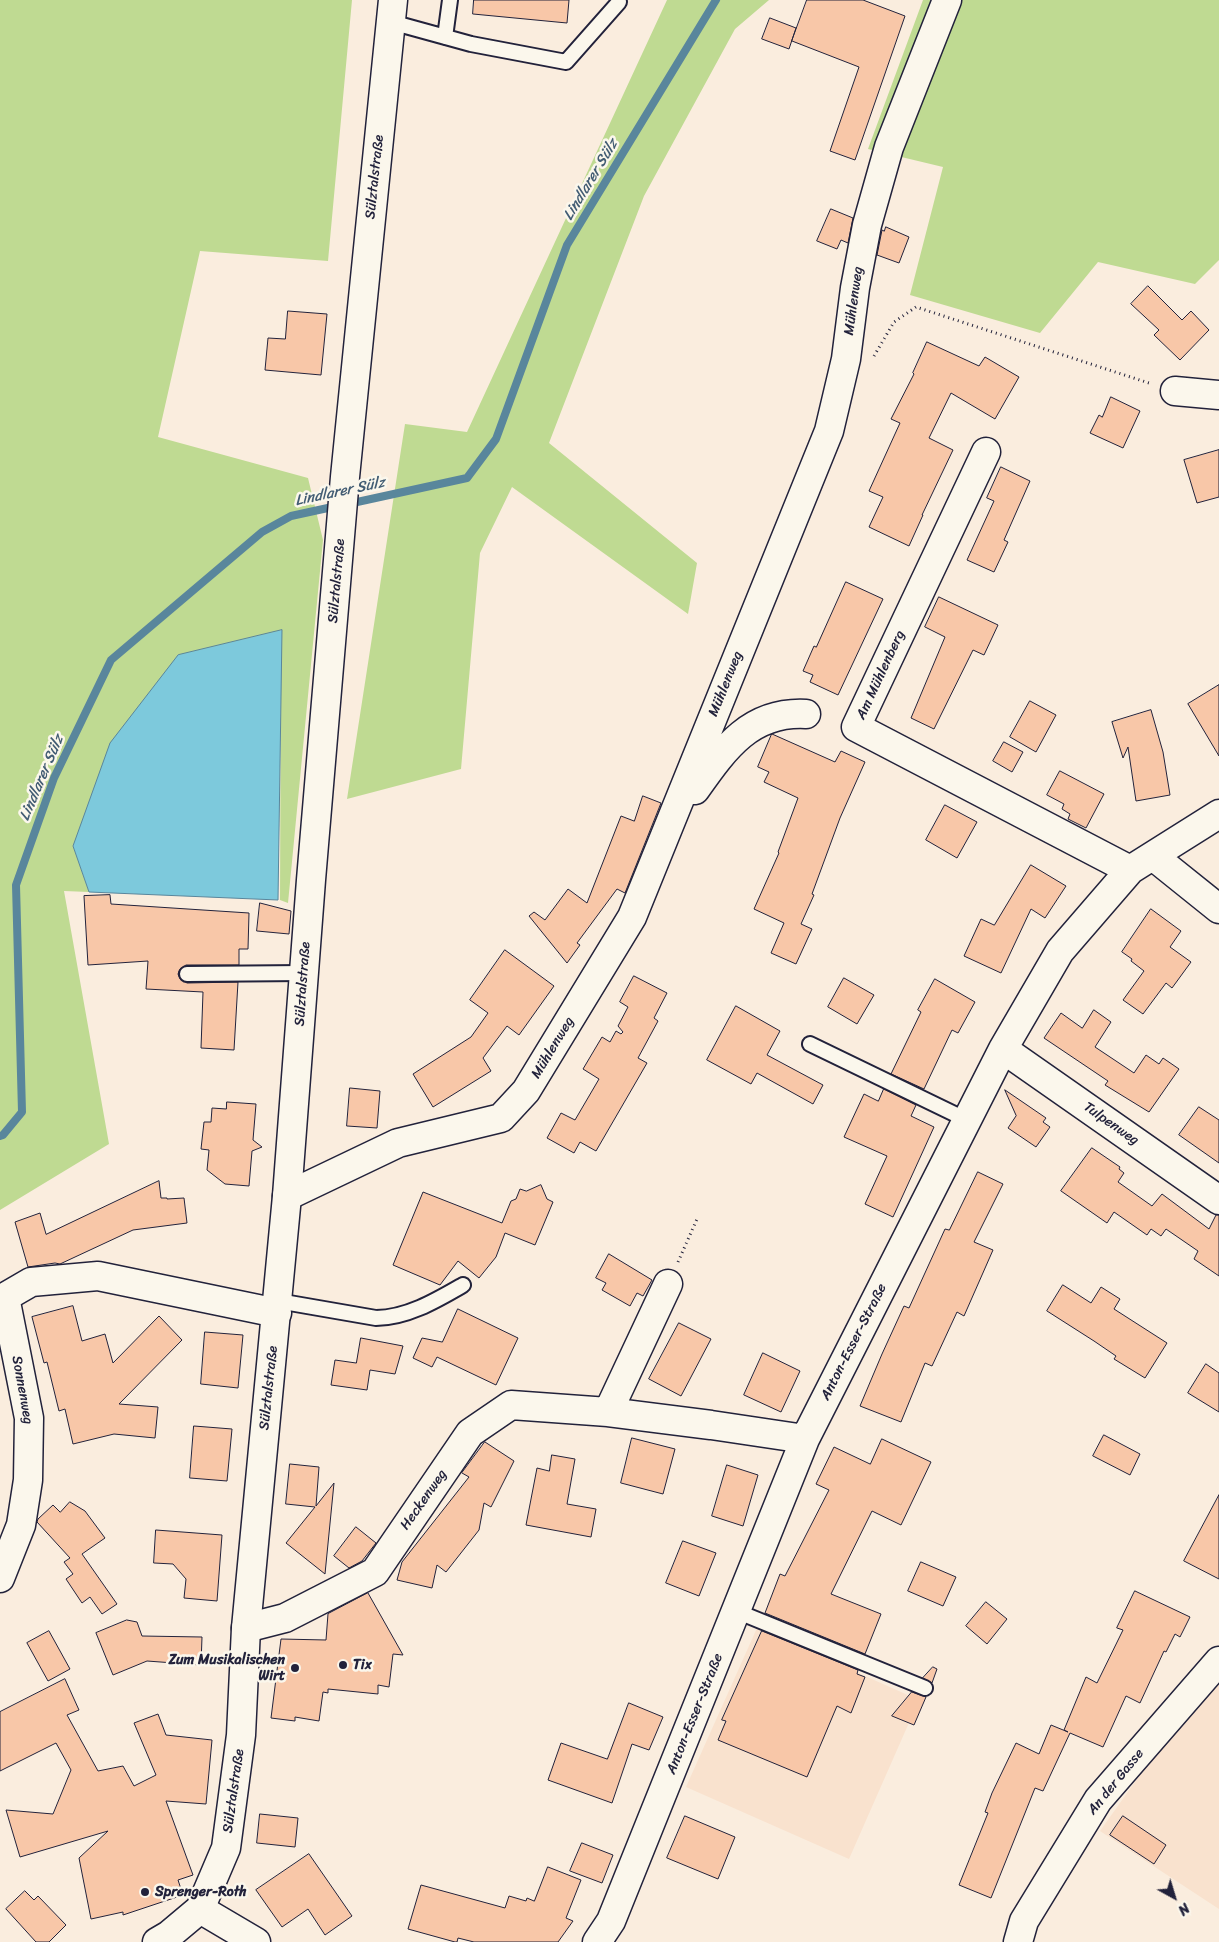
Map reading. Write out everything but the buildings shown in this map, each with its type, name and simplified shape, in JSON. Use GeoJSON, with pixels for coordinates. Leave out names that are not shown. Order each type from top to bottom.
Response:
{"type":"FeatureCollection","features":[{"type":"Feature","properties":{"kind":"street","name":"Mühlenweg"},"geometry":{"type":"LineString","coordinates":[[288,1196],[398,1144],[501,1118],[526,1092],[632,917],[829,431],[846,359],[855,288],[867,225],[889,147],[947,0]]}},
{"type":"Feature","properties":{"kind":"street","name":"Sülztalstraße"},"geometry":{"type":"LineString","coordinates":[[157,1942],[170,1935],[200,1909],[226,1848],[241,1736],[246,1628],[288,1196],[304,973],[340,557],[345,476],[392,11]]}},
{"type":"Feature","properties":{"kind":"street"},"geometry":{"type":"LineString","coordinates":[[1175,391],[1219,395]]}},
{"type":"Feature","properties":{"kind":"street","name":"Am Mühlenberg"},"geometry":{"type":"LineString","coordinates":[[986,452],[856,727],[1141,863]]}},
{"type":"Feature","properties":{"kind":"street"},"geometry":{"type":"LineString","coordinates":[[678,804],[692,794],[729,745],[746,730],[763,720],[779,716],[806,714]]}},
{"type":"Feature","properties":{"kind":"street","name":"Anton-Esser-Straße"},"geometry":{"type":"LineString","coordinates":[[597,1942],[611,1921],[805,1439],[1003,1049],[1060,951],[1141,863],[1219,814]]}},
{"type":"Feature","properties":{"kind":"street"},"geometry":{"type":"LineString","coordinates":[[1141,863],[1219,909]]}},
{"type":"Feature","properties":{"kind":"street","name":"Tulpenweg"},"geometry":{"type":"LineString","coordinates":[[1003,1049],[1219,1200]]}},
{"type":"Feature","properties":{"kind":"street","name":"Sonnenweg"},"geometry":{"type":"LineString","coordinates":[[0,1578],[21,1525],[28,1480],[29,1418],[3,1295],[31,1282],[98,1276],[277,1307]]}},
{"type":"Feature","properties":{"kind":"street"},"geometry":{"type":"LineString","coordinates":[[608,1412],[668,1284]]}},
{"type":"Feature","properties":{"kind":"street","name":"Heckenweg"},"geometry":{"type":"LineString","coordinates":[[246,1628],[284,1618],[375,1572],[470,1434],[511,1405],[608,1412],[805,1439]]}},
{"type":"Feature","properties":{"kind":"street","name":"An der Gasse"},"geometry":{"type":"LineString","coordinates":[[1018,1942],[1024,1921],[1098,1800],[1219,1662]]}},
{"type":"Feature","properties":{"kind":"street"},"geometry":{"type":"LineString","coordinates":[[200,1909],[256,1942]]}},
{"type":"Feature","properties":{"kind":"lane"},"geometry":{"type":"LineString","coordinates":[[445,37],[450,0]]}},
{"type":"Feature","properties":{"kind":"lane"},"geometry":{"type":"LineString","coordinates":[[392,11],[445,37],[566,62],[619,2]]}},
{"type":"Feature","properties":{"kind":"lane"},"geometry":{"type":"LineString","coordinates":[[187,974],[304,973]]}},
{"type":"Feature","properties":{"kind":"lane"},"geometry":{"type":"LineString","coordinates":[[810,1044],[967,1120]]}},
{"type":"Feature","properties":{"kind":"lane"},"geometry":{"type":"LineString","coordinates":[[277,1307],[388,1318],[437,1300],[463,1284]]}},
{"type":"Feature","properties":{"kind":"lane"},"geometry":{"type":"LineString","coordinates":[[736,1611],[925,1688]]}},
{"type":"Feature","properties":{"kind":"path"},"geometry":{"type":"LineString","coordinates":[[869,364],[894,322],[916,306],[1175,391]]}},
{"type":"Feature","properties":{"kind":"path"},"geometry":{"type":"LineString","coordinates":[[668,1284],[697,1219]]}},
{"type":"Feature","properties":{"kind":"shaded area"},"geometry":{"type":"Polygon","coordinates":[[[757,1628],[919,1700],[849,1859],[686,1787],[757,1628]]]}},
{"type":"Feature","properties":{"kind":"shaded area"},"geometry":{"type":"Polygon","coordinates":[[[1219,1664],[1219,1909],[1100,1831],[1219,1664]]]}},
{"type":"Feature","properties":{"kind":"green space"},"geometry":{"type":"Polygon","coordinates":[[[0,0],[352,0],[328,261],[200,251],[158,437],[308,478],[323,540],[288,903],[280,900],[281,630],[73,845],[89,892],[64,891],[109,1144],[0,1210],[0,0]]]}},
{"type":"Feature","properties":{"kind":"green space"},"geometry":{"type":"Polygon","coordinates":[[[667,0],[769,0],[735,29],[644,196],[549,443],[697,563],[688,614],[512,487],[480,553],[461,769],[347,799],[405,424],[467,432],[667,0]]]}},
{"type":"Feature","properties":{"kind":"green space"},"geometry":{"type":"Polygon","coordinates":[[[923,0],[1219,0],[1219,260],[1195,284],[1098,262],[1040,333],[910,295],[943,167],[868,149],[923,0]]]}},
{"type":"Feature","properties":{"kind":"water"},"geometry":{"type":"Polygon","coordinates":[[[282,630],[278,900],[89,892],[73,846],[110,743],[178,655],[282,630]]]}},
{"type":"Feature","properties":{"kind":"waterway","name":"Lindlarer Sülz"},"geometry":{"type":"LineString","coordinates":[[348,504],[467,478],[496,439],[567,245],[716,0]]}},
{"type":"Feature","properties":{"kind":"waterway","name":"Lindlarer Sülz"},"geometry":{"type":"LineString","coordinates":[[0,1136],[3,1135],[22,1112],[16,885],[54,778],[111,660],[262,532],[291,516],[337,506]]}},
{"type":"Feature","properties":{"kind":"place","name":"Tix"},"geometry":{"type":"Point","coordinates":[343,1665]}},
{"type":"Feature","properties":{"kind":"place","name":"Zum Musikalischen Wirt"},"geometry":{"type":"Point","coordinates":[295,1668]}},
{"type":"Feature","properties":{"kind":"place","name":"Sprenger-Roth"},"geometry":{"type":"Point","coordinates":[145,1892]}}]}
